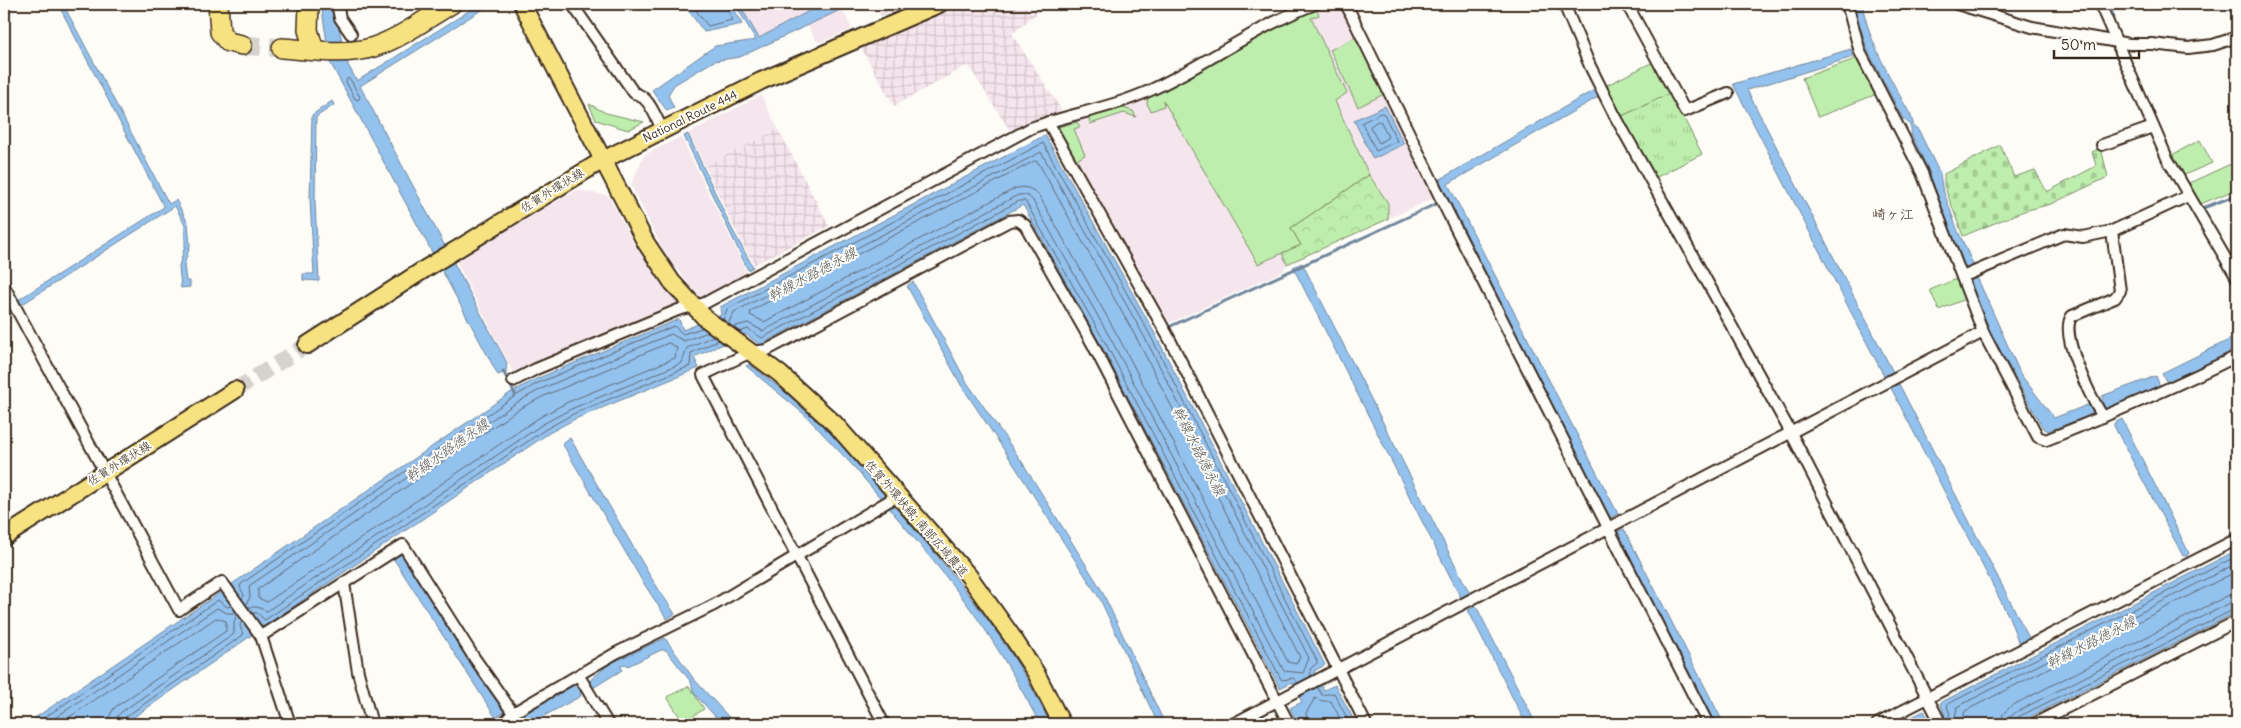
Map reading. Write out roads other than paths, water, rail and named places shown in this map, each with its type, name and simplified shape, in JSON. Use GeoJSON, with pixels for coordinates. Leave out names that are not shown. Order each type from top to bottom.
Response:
{"type":"FeatureCollection","features":[{"type":"Feature","properties":{"kind":"highway"},"geometry":{"type":"LineString","coordinates":[[218,4],[220,32],[228,42],[242,45]]}},
{"type":"Feature","properties":{"kind":"highway"},"geometry":{"type":"LineString","coordinates":[[309,4],[308,30],[314,50]]}},
{"type":"Feature","properties":{"kind":"highway"},"geometry":{"type":"LineString","coordinates":[[282,48],[356,50],[373,47],[390,40],[451,4]]}},
{"type":"Feature","properties":{"kind":"main road"},"geometry":{"type":"LineString","coordinates":[[522,4],[646,243],[672,282],[700,312],[744,347]]}},
{"type":"Feature","properties":{"kind":"main road","name":"National Route 444"},"geometry":{"type":"LineString","coordinates":[[602,160],[761,81],[937,4]]}},
{"type":"Feature","properties":{"kind":"main road","name":"佐賀外環状線"},"geometry":{"type":"LineString","coordinates":[[307,345],[428,267],[602,160]]}},
{"type":"Feature","properties":{"kind":"main road","name":"佐賀外環状線; 南部広域農道"},"geometry":{"type":"LineString","coordinates":[[744,347],[780,374],[835,424],[968,574],[1012,635],[1036,673],[1062,724]]}},
{"type":"Feature","properties":{"kind":"main road","name":"佐賀外環状線"},"geometry":{"type":"LineString","coordinates":[[4,536],[235,390]]}},
{"type":"Feature","properties":{"kind":"street"},"geometry":{"type":"LineString","coordinates":[[337,4],[340,18],[351,34]]}},
{"type":"Feature","properties":{"kind":"street"},"geometry":{"type":"LineString","coordinates":[[572,4],[634,93],[642,95],[647,101],[662,129]]}},
{"type":"Feature","properties":{"kind":"street"},"geometry":{"type":"LineString","coordinates":[[513,381],[545,365],[678,310],[700,312],[705,302],[1031,128],[1048,122],[1067,119],[1149,91],[1267,26],[1315,4]]}},
{"type":"Feature","properties":{"kind":"street"},"geometry":{"type":"LineString","coordinates":[[1346,4],[1452,221],[1708,724]]}},
{"type":"Feature","properties":{"kind":"street"},"geometry":{"type":"LineString","coordinates":[[1564,4],[1590,66],[1614,114],[1791,433],[1938,720]]}},
{"type":"Feature","properties":{"kind":"street"},"geometry":{"type":"LineString","coordinates":[[1627,4],[1685,111],[1728,93]]}},
{"type":"Feature","properties":{"kind":"street"},"geometry":{"type":"LineString","coordinates":[[1846,4],[1860,52],[1922,173],[1982,332],[2038,437],[2046,440],[2103,417],[2166,391],[2237,356]]}},
{"type":"Feature","properties":{"kind":"street"},"geometry":{"type":"LineString","coordinates":[[1957,4],[2032,28],[2129,44],[2152,44],[2188,48],[2214,44],[2237,37]]}},
{"type":"Feature","properties":{"kind":"street"},"geometry":{"type":"LineString","coordinates":[[2100,4],[2118,41],[2153,127],[2188,196],[2237,278]]}},
{"type":"Feature","properties":{"kind":"street"},"geometry":{"type":"LineString","coordinates":[[2235,4],[2237,10]]}},
{"type":"Feature","properties":{"kind":"street"},"geometry":{"type":"LineString","coordinates":[[1048,122],[1169,338],[1366,724]]}},
{"type":"Feature","properties":{"kind":"street"},"geometry":{"type":"LineString","coordinates":[[2102,145],[2153,127]]}},
{"type":"Feature","properties":{"kind":"street"},"geometry":{"type":"LineString","coordinates":[[1962,277],[2064,234],[2083,237],[2112,231],[2188,196]]}},
{"type":"Feature","properties":{"kind":"street"},"geometry":{"type":"LineString","coordinates":[[884,724],[703,375],[744,347],[767,350],[1010,221],[1018,220],[1025,225],[1092,343],[1289,724]]}},
{"type":"Feature","properties":{"kind":"street"},"geometry":{"type":"LineString","coordinates":[[2103,417],[2083,380],[2070,339],[2069,320],[2072,316],[2115,298],[2120,291],[2112,231]]}},
{"type":"Feature","properties":{"kind":"street"},"geometry":{"type":"LineString","coordinates":[[4,286],[179,610],[222,582],[261,636],[290,724]]}},
{"type":"Feature","properties":{"kind":"street"},"geometry":{"type":"LineString","coordinates":[[1234,724],[1982,332]]}},
{"type":"Feature","properties":{"kind":"street"},"geometry":{"type":"LineString","coordinates":[[503,724],[513,713],[583,683],[616,653],[714,605],[897,496]]}},
{"type":"Feature","properties":{"kind":"street"},"geometry":{"type":"LineString","coordinates":[[1877,724],[2237,539]]}},
{"type":"Feature","properties":{"kind":"street"},"geometry":{"type":"LineString","coordinates":[[261,636],[403,544],[473,656],[513,713]]}},
{"type":"Feature","properties":{"kind":"street"},"geometry":{"type":"LineString","coordinates":[[344,583],[358,672],[372,724]]}},
{"type":"Feature","properties":{"kind":"street"},"geometry":{"type":"LineString","coordinates":[[2034,724],[2237,621]]}},
{"type":"Feature","properties":{"kind":"street"},"geometry":{"type":"LineString","coordinates":[[583,683],[608,724]]}},
{"type":"Feature","properties":{"kind":"water"},"geometry":{"type":"Polygon","coordinates":[[[58,4],[63,4],[169,204],[176,200],[188,223],[190,246],[184,265],[186,281],[190,281],[190,287],[181,288],[179,266],[185,246],[185,225],[175,206],[21,305],[18,300],[164,207],[58,4]]]}},
{"type":"Feature","properties":{"kind":"water"},"geometry":{"type":"Polygon","coordinates":[[[321,4],[333,4],[348,65],[357,81],[480,4],[491,4],[360,86],[507,363],[506,372],[498,375],[330,62],[321,4]]]}},
{"type":"Feature","properties":{"kind":"water"},"geometry":{"type":"Polygon","coordinates":[[[697,4],[730,4],[742,24],[704,32],[688,10],[697,4]]]}},
{"type":"Feature","properties":{"kind":"water"},"geometry":{"type":"Polygon","coordinates":[[[735,4],[739,4],[759,38],[822,4],[840,4],[838,11],[740,57],[714,61],[674,85],[668,95],[674,108],[667,111],[652,90],[715,46],[756,40],[735,4]]]}},
{"type":"Feature","properties":{"kind":"water"},"geometry":{"type":"Polygon","coordinates":[[[1853,4],[1862,4],[1870,34],[1882,62],[1940,174],[1942,187],[1957,229],[1974,266],[1967,269],[1964,268],[1927,167],[1911,134],[1908,123],[1903,119],[1867,49],[1853,4]]]}},
{"type":"Feature","properties":{"kind":"water"},"geometry":{"type":"Polygon","coordinates":[[[1851,49],[1853,57],[1747,90],[1893,372],[1884,376],[1733,84],[1851,49]]]}},
{"type":"Feature","properties":{"kind":"water"},"geometry":{"type":"Polygon","coordinates":[[[1594,90],[1598,97],[1448,184],[1618,514],[1610,518],[1439,180],[1594,90]]]}},
{"type":"Feature","properties":{"kind":"water"},"geometry":{"type":"Polygon","coordinates":[[[332,101],[334,105],[316,117],[315,203],[319,281],[303,280],[303,274],[314,274],[310,199],[312,115],[332,101]]]}},
{"type":"Feature","properties":{"kind":"water"},"geometry":{"type":"Polygon","coordinates":[[[1385,106],[1404,144],[1373,159],[1354,120],[1385,106]]]}},
{"type":"Feature","properties":{"kind":"water"},"geometry":{"type":"Polygon","coordinates":[[[688,134],[731,227],[753,267],[748,270],[684,136],[688,134]]]}},
{"type":"Feature","properties":{"kind":"water","name":"幹線水路徳永線"},"geometry":{"type":"Polygon","coordinates":[[[1045,135],[1154,332],[1325,665],[1314,671],[1324,690],[1335,685],[1356,724],[1298,724],[1290,708],[1302,702],[1292,682],[1280,688],[1103,349],[1023,205],[760,345],[746,334],[694,357],[699,368],[575,419],[549,433],[262,628],[254,617],[244,624],[252,635],[124,724],[26,724],[221,592],[229,602],[239,595],[232,584],[510,393],[536,379],[679,319],[683,330],[721,315],[720,307],[1045,135]]]}},
{"type":"Feature","properties":{"kind":"water"},"geometry":{"type":"Polygon","coordinates":[[[1302,263],[1470,594],[1461,598],[1293,267],[1302,263]]]}},
{"type":"Feature","properties":{"kind":"water"},"geometry":{"type":"Polygon","coordinates":[[[1977,277],[2021,375],[2054,418],[2090,404],[2094,414],[2048,431],[2043,428],[1994,339],[1970,284],[1972,279],[1977,277]]]}},
{"type":"Feature","properties":{"kind":"water"},"geometry":{"type":"Polygon","coordinates":[[[913,282],[966,381],[1022,462],[1101,589],[1165,724],[1158,724],[1100,599],[961,385],[907,286],[913,282]]]}},
{"type":"Feature","properties":{"kind":"water"},"geometry":{"type":"Polygon","coordinates":[[[2237,336],[2237,349],[2167,383],[2162,373],[2237,336]]]}},
{"type":"Feature","properties":{"kind":"water"},"geometry":{"type":"Polygon","coordinates":[[[749,364],[804,407],[835,437],[887,497],[882,500],[805,415],[746,366],[749,364]]]}},
{"type":"Feature","properties":{"kind":"water"},"geometry":{"type":"Polygon","coordinates":[[[2156,376],[2160,386],[2107,409],[2103,406],[2102,396],[2156,376]]]}},
{"type":"Feature","properties":{"kind":"water"},"geometry":{"type":"Polygon","coordinates":[[[1899,384],[2029,638],[2019,644],[2009,617],[1891,388],[1899,384]]]}},
{"type":"Feature","properties":{"kind":"water"},"geometry":{"type":"Polygon","coordinates":[[[2122,419],[2189,553],[2187,556],[2183,556],[2114,426],[2114,423],[2122,419]]]}},
{"type":"Feature","properties":{"kind":"water"},"geometry":{"type":"Polygon","coordinates":[[[570,438],[650,576],[675,614],[667,619],[641,579],[562,443],[570,438]]]}},
{"type":"Feature","properties":{"kind":"water"},"geometry":{"type":"Polygon","coordinates":[[[894,505],[938,556],[1000,637],[1035,694],[1050,724],[1040,724],[988,634],[928,554],[889,508],[894,505]]]}},
{"type":"Feature","properties":{"kind":"water"},"geometry":{"type":"Polygon","coordinates":[[[1624,529],[1724,724],[1715,724],[1617,532],[1624,529]]]}},
{"type":"Feature","properties":{"kind":"water","name":"幹線水路徳永線"},"geometry":{"type":"Polygon","coordinates":[[[2237,550],[2237,612],[2016,724],[1898,724],[1924,711],[1930,722],[1945,715],[1940,703],[2237,550]]]}},
{"type":"Feature","properties":{"kind":"water"},"geometry":{"type":"Polygon","coordinates":[[[401,553],[504,712],[496,718],[393,558],[396,554],[401,553]]]}},
{"type":"Feature","properties":{"kind":"water"},"geometry":{"type":"Polygon","coordinates":[[[1476,606],[1536,724],[1526,724],[1468,610],[1476,606]]]}},
{"type":"Feature","properties":{"kind":"water"},"geometry":{"type":"Polygon","coordinates":[[[665,638],[693,678],[735,724],[722,724],[694,693],[691,682],[666,650],[661,650],[628,666],[626,664],[621,666],[622,670],[593,688],[590,686],[580,692],[581,696],[529,724],[510,724],[574,685],[578,688],[588,682],[609,664],[665,638]]]}},
{"type":"Feature","properties":{"kind":"waterway"},"geometry":{"type":"LineString","coordinates":[[2108,4],[2114,17]]}},
{"type":"Feature","properties":{"kind":"waterway"},"geometry":{"type":"LineString","coordinates":[[2203,208],[2237,195]]}},
{"type":"Feature","properties":{"kind":"waterway"},"geometry":{"type":"LineString","coordinates":[[1171,326],[1438,203]]}},
{"type":"Feature","properties":{"kind":"waterway"},"geometry":{"type":"LineString","coordinates":[[503,371],[515,394]]}},
{"type":"Feature","properties":{"kind":"tunnel"},"geometry":{"type":"LineString","coordinates":[[242,45],[282,48]]}},
{"type":"Feature","properties":{"kind":"tunnel"},"geometry":{"type":"LineString","coordinates":[[235,390],[307,345]]}},
{"type":"Feature","properties":{"kind":"district","name":"崎ヶ江"},"geometry":{"type":"Point","coordinates":[1893,214]}}]}
